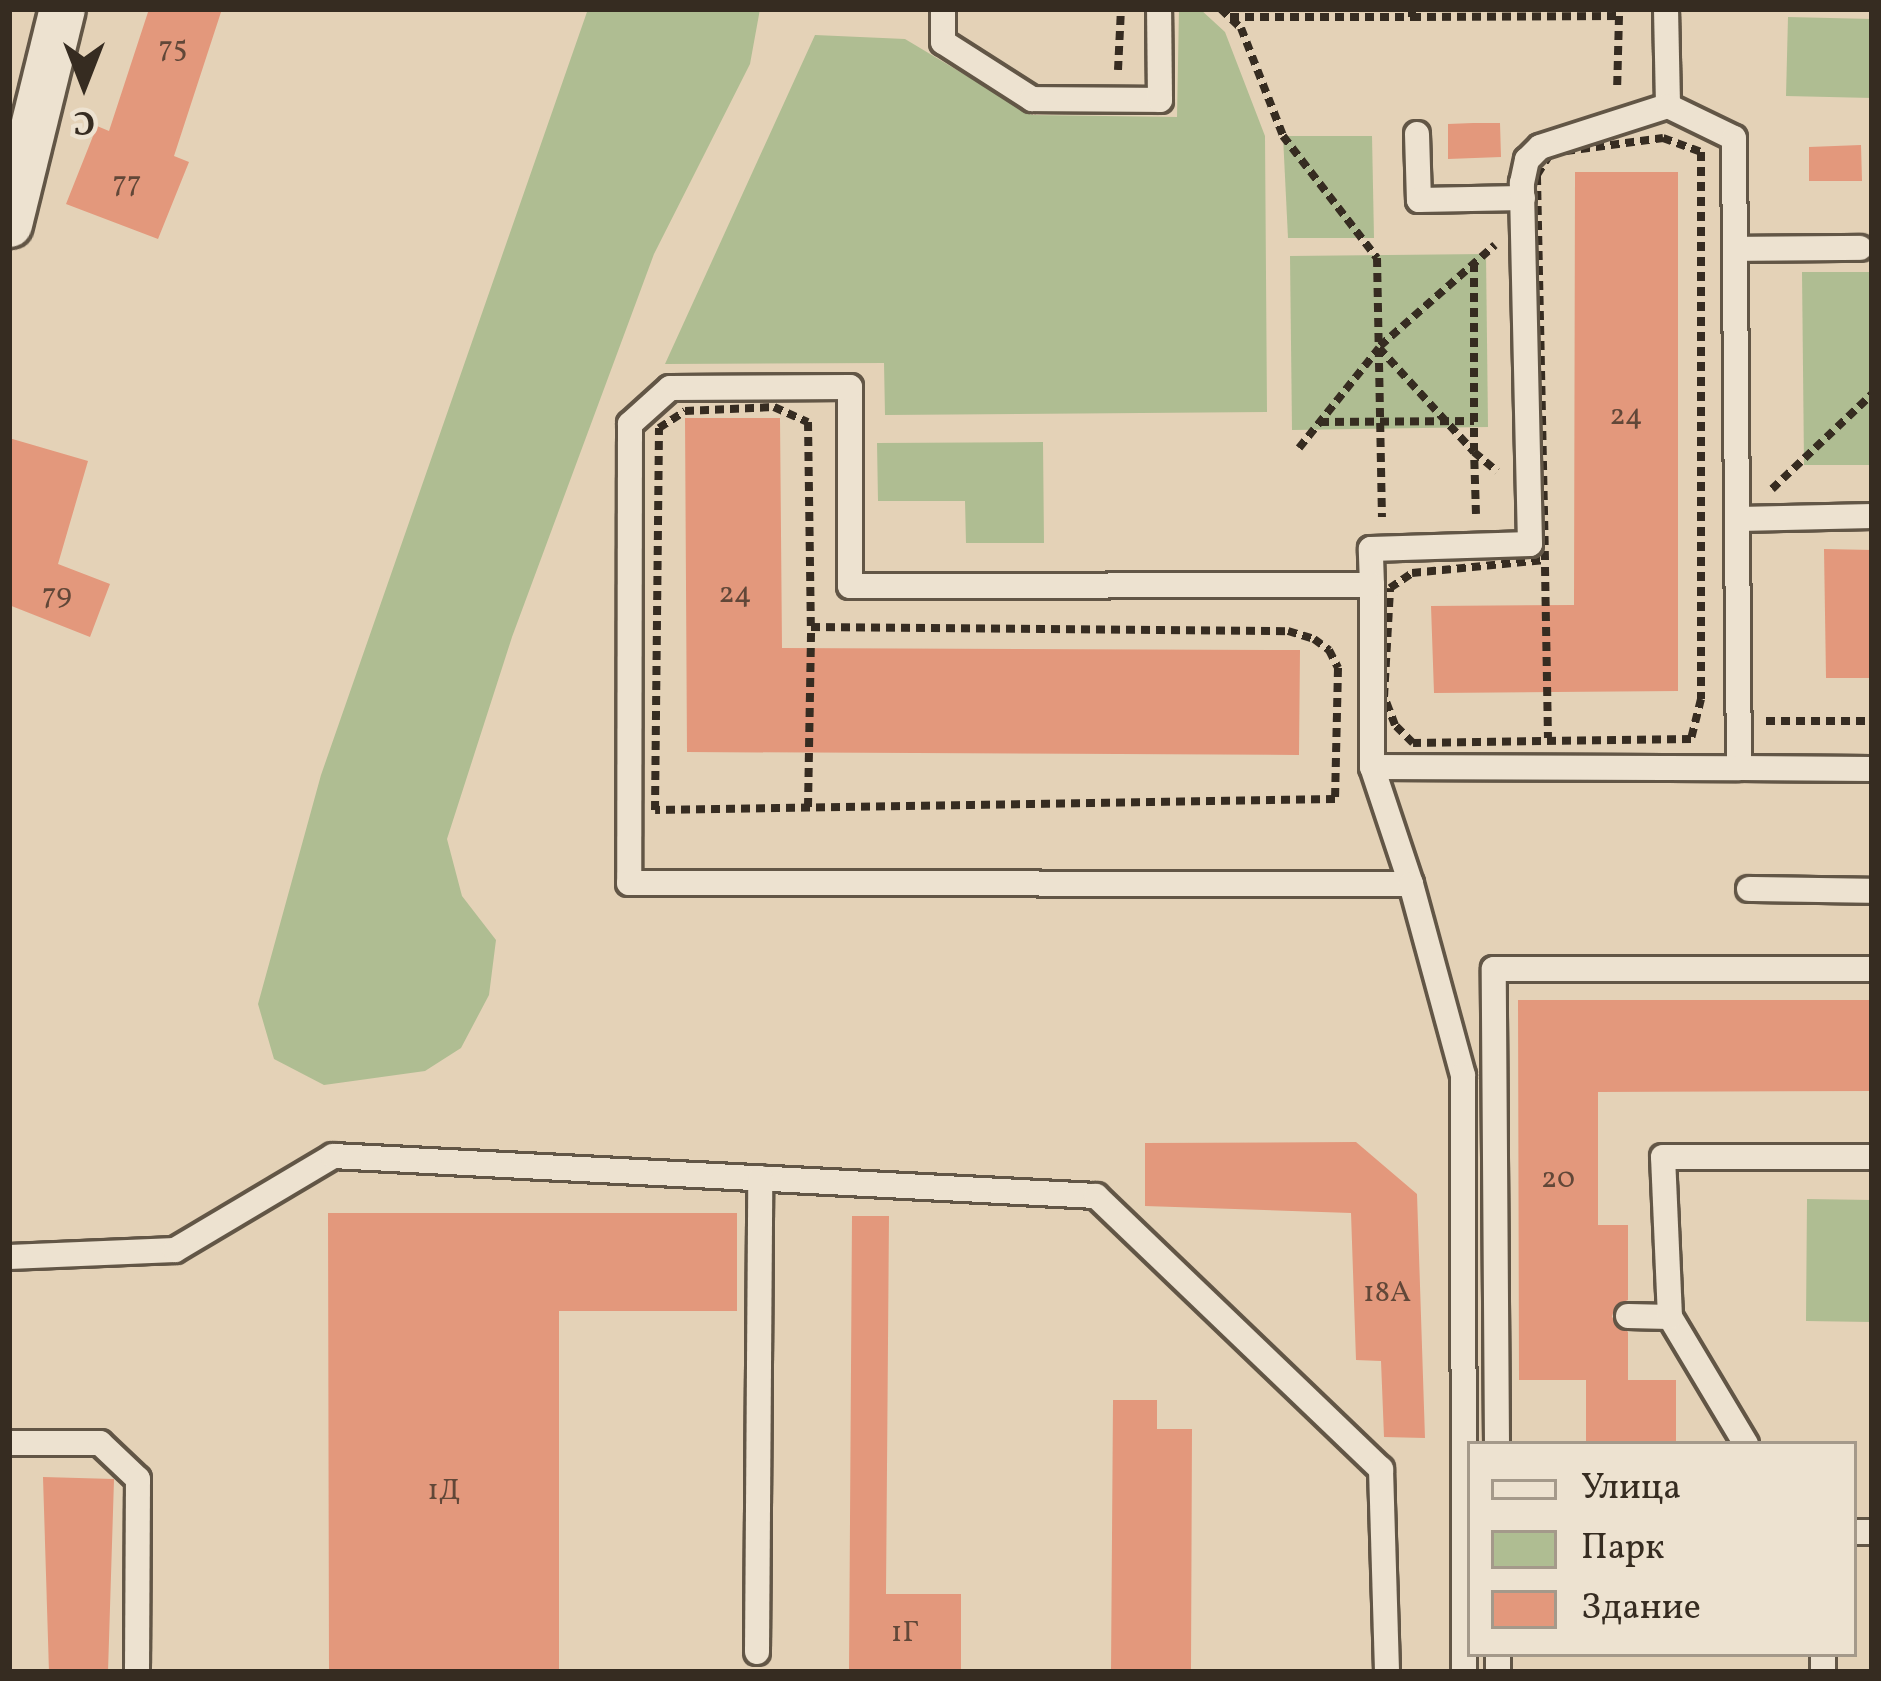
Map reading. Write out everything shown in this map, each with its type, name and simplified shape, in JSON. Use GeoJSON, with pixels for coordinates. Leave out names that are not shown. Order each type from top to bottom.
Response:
{"type":"FeatureCollection","features":[{"type":"Feature","properties":{"kind":"street"},"geometry":{"type":"LineString","coordinates":[[9,224],[62,9]]}},
{"type":"Feature","properties":{"kind":"lane"},"geometry":{"type":"LineString","coordinates":[[944,9],[944,42],[1032,99],[1160,100],[1160,9]]}},
{"type":"Feature","properties":{"kind":"lane"},"geometry":{"type":"LineString","coordinates":[[1666,9],[1668,106]]}},
{"type":"Feature","properties":{"kind":"lane"},"geometry":{"type":"LineString","coordinates":[[1464,1672],[1463,1075],[1411,884],[1372,766],[1371,549],[1529,544],[1523,209],[1528,160],[1540,147],[1668,106],[1734,138],[1739,768]]}},
{"type":"Feature","properties":{"kind":"lane"},"geometry":{"type":"LineString","coordinates":[[1417,134],[1419,200],[1523,209]]}},
{"type":"Feature","properties":{"kind":"lane"},"geometry":{"type":"LineString","coordinates":[[1736,249],[1860,248]]}},
{"type":"Feature","properties":{"kind":"lane"},"geometry":{"type":"LineString","coordinates":[[1372,585],[850,586],[850,387],[670,388],[630,424],[629,883],[1411,884]]}},
{"type":"Feature","properties":{"kind":"lane"},"geometry":{"type":"LineString","coordinates":[[1740,519],[1872,516]]}},
{"type":"Feature","properties":{"kind":"lane"},"geometry":{"type":"LineString","coordinates":[[1372,766],[1872,769]]}},
{"type":"Feature","properties":{"kind":"lane"},"geometry":{"type":"LineString","coordinates":[[1749,890],[1872,891]]}},
{"type":"Feature","properties":{"kind":"lane"},"geometry":{"type":"LineString","coordinates":[[1497,1441],[1508,1317],[1494,969],[1872,968]]}},
{"type":"Feature","properties":{"kind":"lane"},"geometry":{"type":"LineString","coordinates":[[9,1257],[175,1250],[334,1156],[1096,1196],[1381,1469],[1388,1672]]}},
{"type":"Feature","properties":{"kind":"lane"},"geometry":{"type":"LineString","coordinates":[[1744,1441],[1670,1317],[1663,1157],[1872,1157]]}},
{"type":"Feature","properties":{"kind":"lane"},"geometry":{"type":"LineString","coordinates":[[757,1652],[760,1178]]}},
{"type":"Feature","properties":{"kind":"lane"},"geometry":{"type":"LineString","coordinates":[[1628,1316],[1670,1317]]}},
{"type":"Feature","properties":{"kind":"lane"},"geometry":{"type":"LineString","coordinates":[[9,1443],[100,1442],[138,1479],[137,1672]]}},
{"type":"Feature","properties":{"kind":"path"},"geometry":{"type":"LineString","coordinates":[[1100,70],[1120,70],[1121,9]]}},
{"type":"Feature","properties":{"kind":"path"},"geometry":{"type":"LineString","coordinates":[[1226,13],[1619,13],[1616,123]]}},
{"type":"Feature","properties":{"kind":"path"},"geometry":{"type":"LineString","coordinates":[[1226,13],[1241,28],[1283,136],[1377,258],[1383,549]]}},
{"type":"Feature","properties":{"kind":"path"},"geometry":{"type":"LineString","coordinates":[[1545,560],[1412,573],[1390,588],[1384,697],[1395,725],[1414,743],[1548,742],[1691,739],[1701,699],[1701,152],[1663,138],[1551,153],[1537,175],[1545,560],[1548,742]]}},
{"type":"Feature","properties":{"kind":"path"},"geometry":{"type":"LineString","coordinates":[[1299,448],[1378,348],[1474,263],[1523,209]]}},
{"type":"Feature","properties":{"kind":"path"},"geometry":{"type":"LineString","coordinates":[[1474,263],[1477,546]]}},
{"type":"Feature","properties":{"kind":"path"},"geometry":{"type":"LineString","coordinates":[[1378,348],[1474,452],[1529,497]]}},
{"type":"Feature","properties":{"kind":"path"},"geometry":{"type":"LineString","coordinates":[[1740,519],[1872,394]]}},
{"type":"Feature","properties":{"kind":"path"},"geometry":{"type":"LineString","coordinates":[[808,808],[808,422],[774,407],[685,411],[659,428],[655,809],[808,808],[1335,799],[1338,775],[1338,668],[1329,650],[1314,639],[1288,631],[811,626]]}},
{"type":"Feature","properties":{"kind":"path"},"geometry":{"type":"LineString","coordinates":[[1319,422],[1474,421]]}},
{"type":"Feature","properties":{"kind":"path"},"geometry":{"type":"LineString","coordinates":[[1762,699],[1762,722],[1872,721]]}},
{"type":"Feature","properties":{"kind":"green space"},"geometry":{"type":"Polygon","coordinates":[[[588,9],[760,9],[750,64],[654,254],[512,637],[447,839],[462,896],[496,940],[489,995],[461,1048],[425,1071],[324,1085],[274,1059],[258,1004],[321,775],[588,9]]]}},
{"type":"Feature","properties":{"kind":"green space"},"geometry":{"type":"Polygon","coordinates":[[[1179,9],[1200,9],[1225,32],[1265,136],[1267,412],[885,415],[884,363],[665,364],[815,35],[905,39],[1032,115],[1177,117],[1179,9]]]}},
{"type":"Feature","properties":{"kind":"green space"},"geometry":{"type":"Polygon","coordinates":[[[1788,17],[1872,19],[1872,98],[1786,96],[1788,17]]]}},
{"type":"Feature","properties":{"kind":"green space"},"geometry":{"type":"Polygon","coordinates":[[[1283,136],[1372,136],[1374,238],[1288,238],[1283,136]]]}},
{"type":"Feature","properties":{"kind":"green space"},"geometry":{"type":"Polygon","coordinates":[[[1486,254],[1488,427],[1292,430],[1290,256],[1486,254]]]}},
{"type":"Feature","properties":{"kind":"green space"},"geometry":{"type":"Polygon","coordinates":[[[1802,272],[1872,272],[1872,465],[1804,465],[1802,272]]]}},
{"type":"Feature","properties":{"kind":"green space"},"geometry":{"type":"Polygon","coordinates":[[[1043,442],[1044,543],[966,543],[965,501],[878,501],[877,443],[1043,442]]]}},
{"type":"Feature","properties":{"kind":"green space"},"geometry":{"type":"Polygon","coordinates":[[[1807,1199],[1872,1200],[1872,1367],[1871,1322],[1806,1321],[1807,1199]]]}},
{"type":"Feature","properties":{"kind":"building"},"geometry":{"type":"Polygon","coordinates":[[[149,9],[222,9],[174,156],[189,162],[158,239],[66,204],[97,126],[109,131],[149,9]]]}},
{"type":"Feature","properties":{"kind":"building"},"geometry":{"type":"Polygon","coordinates":[[[1500,123],[1501,157],[1448,159],[1448,124],[1500,123]]]}},
{"type":"Feature","properties":{"kind":"building"},"geometry":{"type":"Polygon","coordinates":[[[1861,145],[1862,181],[1809,181],[1809,147],[1861,145]]]}},
{"type":"Feature","properties":{"kind":"building"},"geometry":{"type":"Polygon","coordinates":[[[1575,172],[1678,172],[1678,691],[1434,693],[1431,606],[1574,605],[1575,172]]]}},
{"type":"Feature","properties":{"kind":"building"},"geometry":{"type":"Polygon","coordinates":[[[685,418],[780,418],[782,648],[1300,650],[1299,755],[687,752],[685,418]]]}},
{"type":"Feature","properties":{"kind":"building"},"geometry":{"type":"Polygon","coordinates":[[[9,438],[88,461],[58,564],[110,584],[90,637],[9,605],[9,438]]]}},
{"type":"Feature","properties":{"kind":"building"},"geometry":{"type":"Polygon","coordinates":[[[1824,549],[1872,550],[1872,678],[1826,678],[1824,549]]]}},
{"type":"Feature","properties":{"kind":"building"},"geometry":{"type":"Polygon","coordinates":[[[1518,1000],[1872,1000],[1872,1091],[1598,1092],[1598,1225],[1628,1225],[1628,1300],[1615,1306],[1612,1317],[1628,1332],[1628,1380],[1676,1380],[1676,1441],[1586,1441],[1586,1380],[1519,1380],[1518,1000]]]}},
{"type":"Feature","properties":{"kind":"building"},"geometry":{"type":"Polygon","coordinates":[[[1356,1142],[1417,1194],[1425,1438],[1384,1437],[1381,1361],[1356,1360],[1351,1213],[1145,1206],[1145,1143],[1356,1142]]]}},
{"type":"Feature","properties":{"kind":"building"},"geometry":{"type":"Polygon","coordinates":[[[328,1213],[737,1213],[737,1311],[559,1311],[559,1672],[329,1672],[328,1213]]]}},
{"type":"Feature","properties":{"kind":"building"},"geometry":{"type":"Polygon","coordinates":[[[852,1216],[889,1216],[886,1594],[961,1594],[961,1672],[849,1672],[852,1216]]]}},
{"type":"Feature","properties":{"kind":"building"},"geometry":{"type":"Polygon","coordinates":[[[1113,1400],[1157,1400],[1157,1429],[1192,1429],[1191,1672],[1111,1672],[1113,1400]]]}},
{"type":"Feature","properties":{"kind":"building"},"geometry":{"type":"Polygon","coordinates":[[[43,1477],[114,1479],[108,1672],[49,1672],[43,1477]]]}}]}
